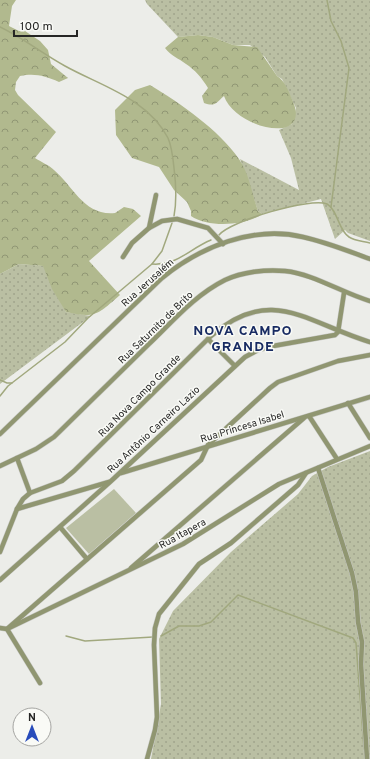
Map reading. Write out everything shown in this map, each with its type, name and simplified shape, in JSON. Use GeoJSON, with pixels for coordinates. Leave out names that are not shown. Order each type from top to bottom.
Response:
{"type":"FeatureCollection","features":[{"type":"Feature","properties":{"kind":"street"},"geometry":{"type":"LineString","coordinates":[[149,228],[156,195]]}},
{"type":"Feature","properties":{"kind":"street"},"geometry":{"type":"LineString","coordinates":[[123,257],[132,243],[149,228],[162,221],[177,219],[208,228],[223,244]]}},
{"type":"Feature","properties":{"kind":"street","name":"Rua Jerusalém"},"geometry":{"type":"LineString","coordinates":[[0,434],[162,278],[191,257],[223,244],[256,234],[295,236],[328,244],[370,259]]}},
{"type":"Feature","properties":{"kind":"street","name":"Rua Saturnito de Brito"},"geometry":{"type":"LineString","coordinates":[[0,466],[36,449],[54,437],[186,307],[226,279],[245,274],[285,271],[306,276],[344,293],[370,301]]}},
{"type":"Feature","properties":{"kind":"street"},"geometry":{"type":"LineString","coordinates":[[338,332],[344,293]]}},
{"type":"Feature","properties":{"kind":"street","name":"Rua Nova Campo Grande"},"geometry":{"type":"LineString","coordinates":[[30,493],[58,483],[74,471],[208,339],[234,318],[248,312],[277,310],[311,318],[338,332],[370,342]]}},
{"type":"Feature","properties":{"kind":"street","name":"Rua Antônio Carneiro Lazio"},"geometry":{"type":"LineString","coordinates":[[0,580],[110,482],[244,357],[258,350],[332,336],[338,332]]}},
{"type":"Feature","properties":{"kind":"street"},"geometry":{"type":"LineString","coordinates":[[208,339],[234,365]]}},
{"type":"Feature","properties":{"kind":"street"},"geometry":{"type":"LineString","coordinates":[[0,628],[7,629],[202,460],[208,446],[278,382],[338,361],[370,355]]}},
{"type":"Feature","properties":{"kind":"street","name":"Rua Princesa Isabel"},"geometry":{"type":"LineString","coordinates":[[119,473],[370,396]]}},
{"type":"Feature","properties":{"kind":"street"},"geometry":{"type":"LineString","coordinates":[[348,403],[370,438]]}},
{"type":"Feature","properties":{"kind":"street"},"geometry":{"type":"LineString","coordinates":[[126,572],[307,416],[337,459]]}},
{"type":"Feature","properties":{"kind":"street","name":"Rua Itapera"},"geometry":{"type":"LineString","coordinates":[[7,629],[126,572],[202,533],[279,484],[370,446]]}},
{"type":"Feature","properties":{"kind":"street"},"geometry":{"type":"LineString","coordinates":[[0,552],[17,509],[23,499],[30,493],[17,458]]}},
{"type":"Feature","properties":{"kind":"street"},"geometry":{"type":"LineString","coordinates":[[318,468],[352,574],[356,592],[358,622],[362,642],[361,664],[367,759]]}},
{"type":"Feature","properties":{"kind":"street"},"geometry":{"type":"LineString","coordinates":[[147,759],[157,717],[154,645],[155,628],[160,614],[199,564],[237,538],[298,485],[307,473]]}},
{"type":"Feature","properties":{"kind":"street"},"geometry":{"type":"LineString","coordinates":[[17,509],[110,482]]}},
{"type":"Feature","properties":{"kind":"street"},"geometry":{"type":"LineString","coordinates":[[60,527],[87,559]]}},
{"type":"Feature","properties":{"kind":"street"},"geometry":{"type":"LineString","coordinates":[[7,629],[40,683]]}},
{"type":"Feature","properties":{"kind":"green space"},"geometry":{"type":"Polygon","coordinates":[[[0,0],[16,0],[12,6],[9,26],[19,31],[25,31],[40,41],[48,50],[51,64],[68,78],[59,82],[40,76],[25,75],[20,76],[16,82],[15,90],[18,95],[56,132],[35,158],[52,168],[80,199],[95,210],[104,213],[115,213],[124,207],[133,209],[141,216],[89,261],[120,295],[101,311],[90,315],[66,312],[52,289],[43,266],[19,264],[0,274],[0,0]]]}},
{"type":"Feature","properties":{"kind":"green space"},"geometry":{"type":"Polygon","coordinates":[[[145,0],[370,0],[370,241],[348,233],[345,230],[335,239],[321,199],[262,214],[258,211],[240,159],[299,190],[291,158],[279,130],[292,124],[296,108],[282,79],[277,76],[265,57],[250,45],[233,45],[213,37],[198,35],[178,37],[145,0]]]}},
{"type":"Feature","properties":{"kind":"green space"},"geometry":{"type":"Polygon","coordinates":[[[198,35],[213,37],[233,45],[257,47],[289,92],[296,114],[292,123],[283,128],[270,128],[256,124],[242,117],[231,108],[224,96],[211,105],[204,103],[202,96],[208,88],[198,74],[165,48],[178,37],[198,35]]]}},
{"type":"Feature","properties":{"kind":"green space"},"geometry":{"type":"Polygon","coordinates":[[[150,85],[174,100],[198,118],[231,148],[245,171],[258,211],[262,214],[247,221],[227,224],[217,224],[198,220],[191,216],[191,211],[187,202],[174,190],[159,167],[132,158],[116,135],[115,110],[135,90],[150,85]]]}},
{"type":"Feature","properties":{"kind":"green space"},"geometry":{"type":"Polygon","coordinates":[[[19,264],[44,266],[66,312],[91,316],[0,384],[0,274],[19,264]]]}},
{"type":"Feature","properties":{"kind":"green space"},"geometry":{"type":"Polygon","coordinates":[[[370,451],[370,759],[151,759],[161,704],[159,639],[173,611],[231,552],[298,494],[312,476],[328,467],[370,451]]]}},
{"type":"Feature","properties":{"kind":"green space"},"geometry":{"type":"Polygon","coordinates":[[[114,489],[136,513],[89,554],[66,528],[114,489]]]}},
{"type":"Feature","properties":{"kind":"waterway"},"geometry":{"type":"LineString","coordinates":[[327,0],[331,21],[341,41],[349,68],[331,207]]}},
{"type":"Feature","properties":{"kind":"waterway"},"geometry":{"type":"LineString","coordinates":[[0,27],[65,66],[122,94],[136,103],[159,124],[168,138],[172,153],[176,192],[174,216]]}},
{"type":"Feature","properties":{"kind":"waterway"},"geometry":{"type":"LineString","coordinates":[[219,235],[226,229],[254,217],[289,207],[318,203],[327,204],[331,207],[345,234],[356,240],[370,243]]}},
{"type":"Feature","properties":{"kind":"waterway"},"geometry":{"type":"LineString","coordinates":[[0,396],[8,386],[65,342],[88,318],[152,264],[162,251],[172,223]]}},
{"type":"Feature","properties":{"kind":"waterway"},"geometry":{"type":"LineString","coordinates":[[152,264],[161,264],[176,260],[211,240]]}},
{"type":"Feature","properties":{"kind":"waterway"},"geometry":{"type":"LineString","coordinates":[[0,380],[7,383],[12,383]]}},
{"type":"Feature","properties":{"kind":"waterway"},"geometry":{"type":"LineString","coordinates":[[161,636],[179,626],[199,626],[211,622],[238,595],[353,638],[356,643],[364,749]]}},
{"type":"Feature","properties":{"kind":"waterway"},"geometry":{"type":"LineString","coordinates":[[66,636],[85,641],[153,637]]}},
{"type":"Feature","properties":{"kind":"district","name":"NOVA CAMPO GRANDE"},"geometry":{"type":"Point","coordinates":[243,338]}}]}
